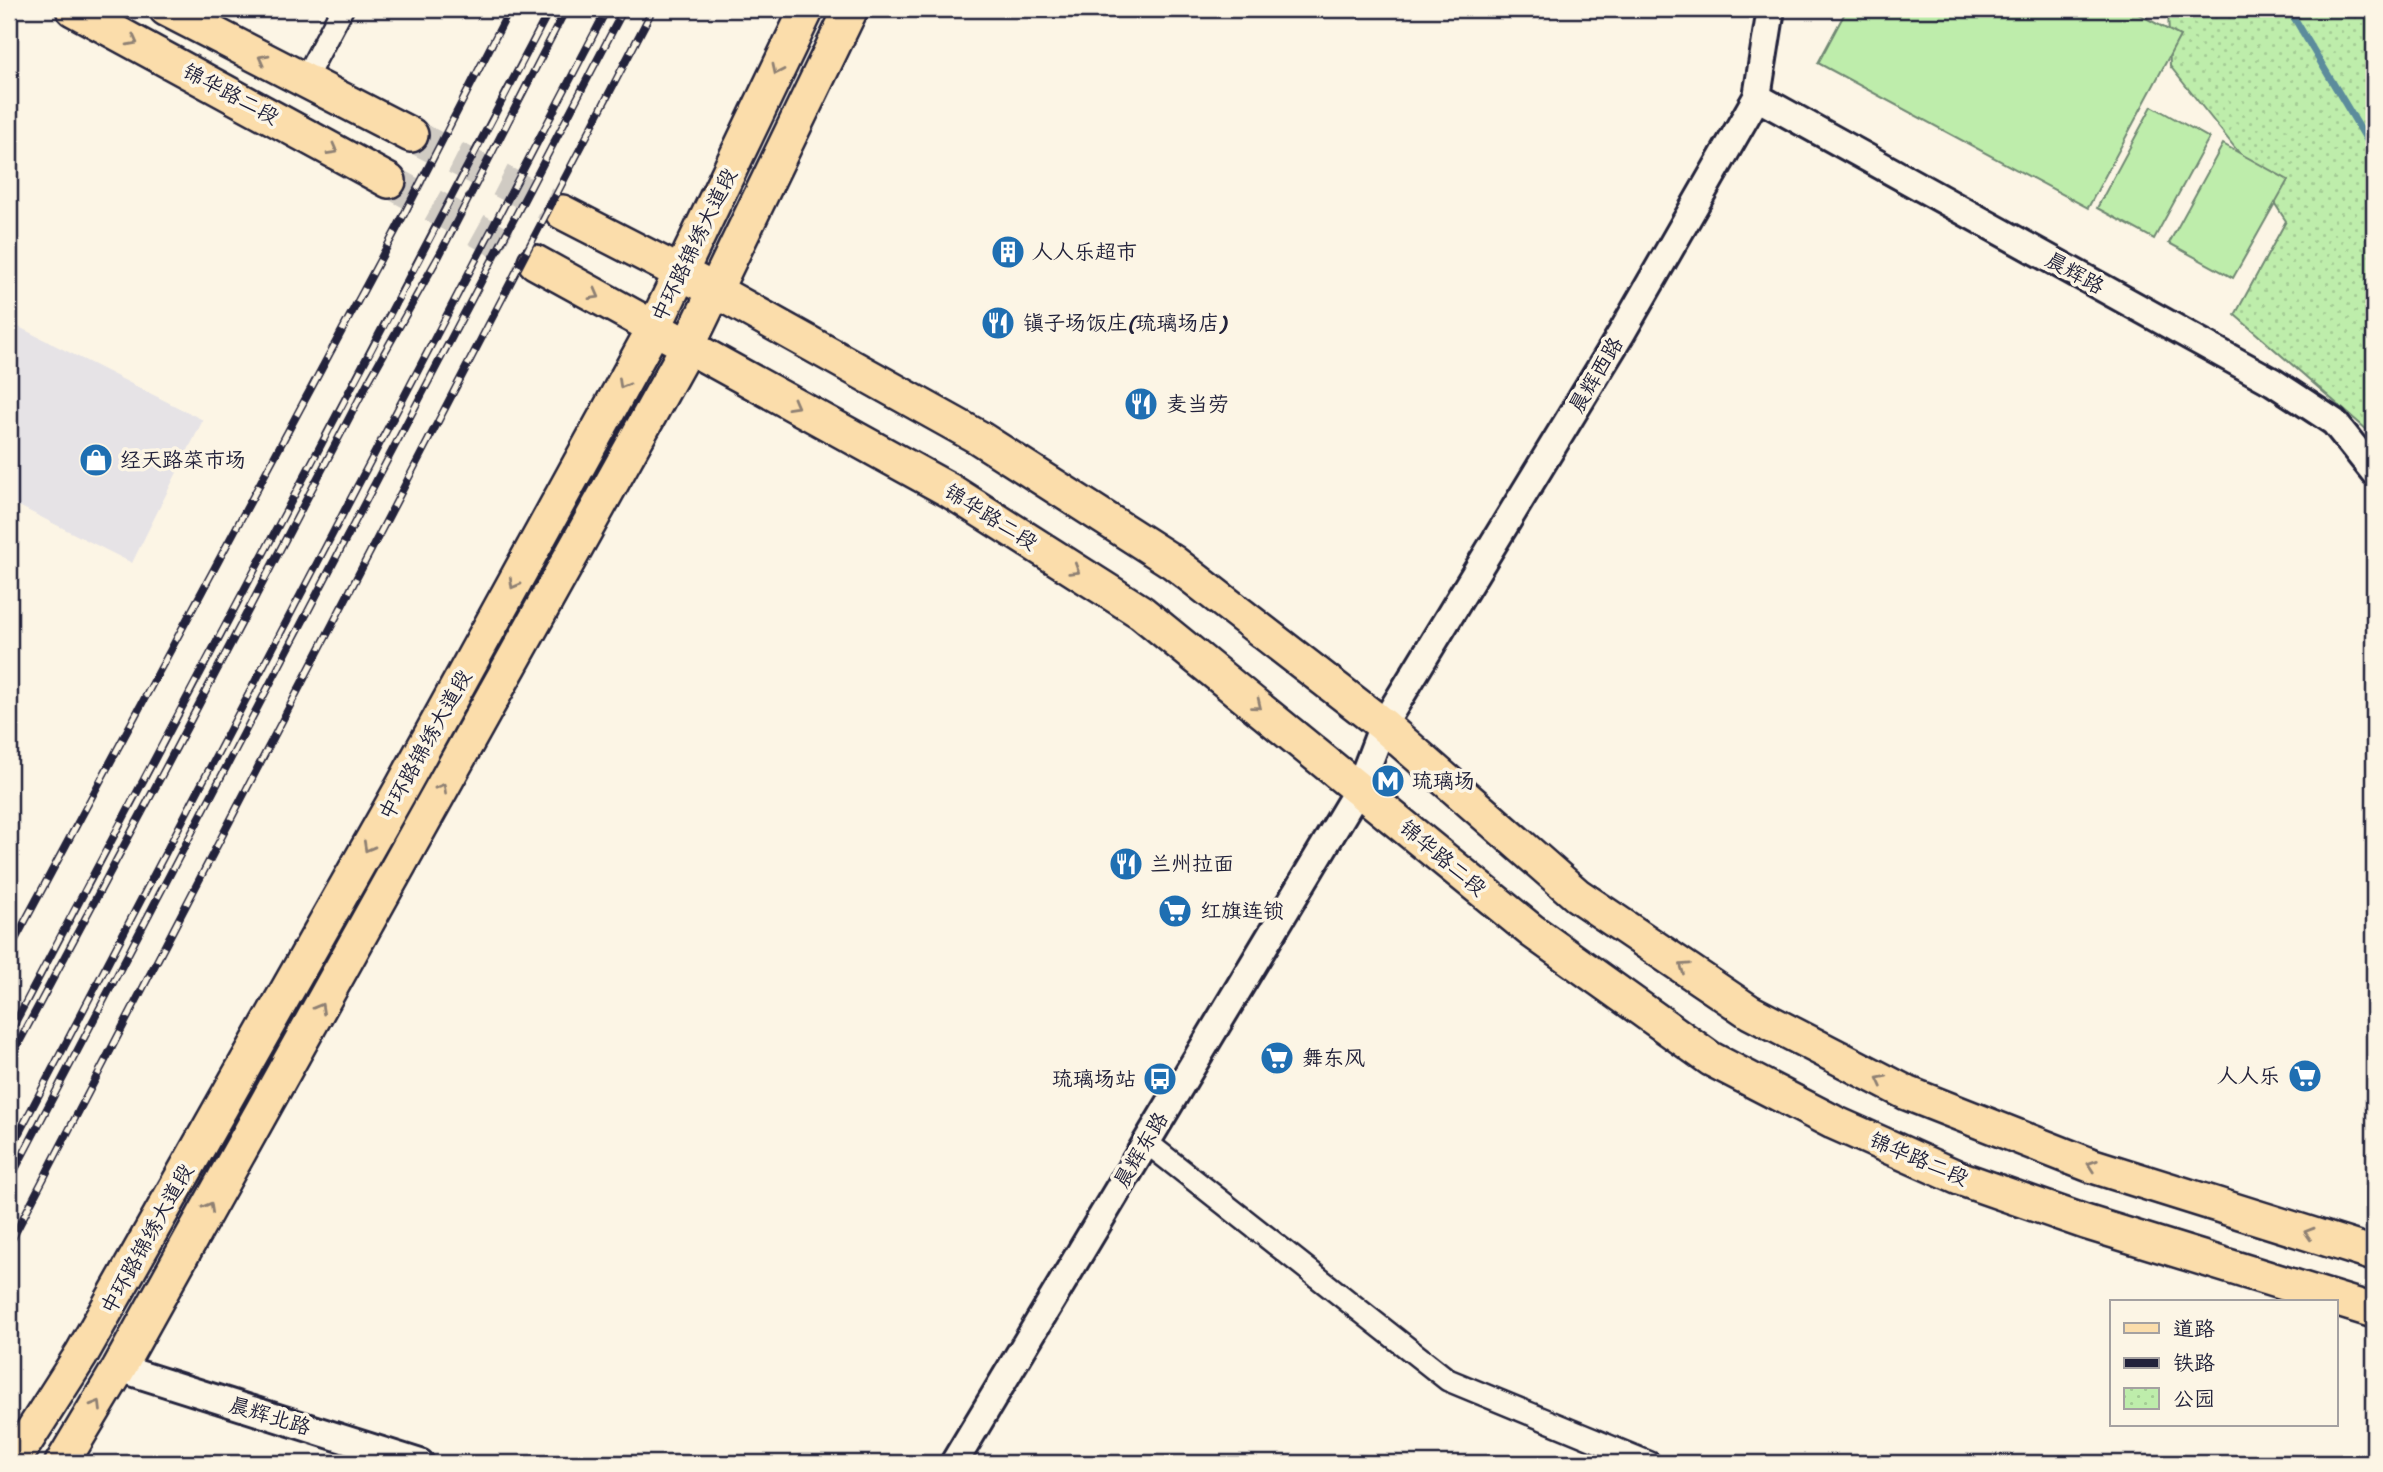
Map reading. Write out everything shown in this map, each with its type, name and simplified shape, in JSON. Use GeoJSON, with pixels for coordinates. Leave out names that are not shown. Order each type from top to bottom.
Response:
{"type":"FeatureCollection","features":[{"type":"Feature","properties":{"kind":"main road","name":"锦华路二段"},"geometry":{"type":"LineString","coordinates":[[73,9],[389,181]]}},
{"type":"Feature","properties":{"kind":"main road"},"geometry":{"type":"LineString","coordinates":[[166,9],[411,135]]}},
{"type":"Feature","properties":{"kind":"main road","name":"中环路锦绣大道段"},"geometry":{"type":"LineString","coordinates":[[12,1463],[81,1354],[129,1270],[401,789],[654,328],[807,9]]}},
{"type":"Feature","properties":{"kind":"main road","name":"中环路锦绣大道段"},"geometry":{"type":"LineString","coordinates":[[62,1463],[119,1368],[688,346],[850,9]]}},
{"type":"Feature","properties":{"kind":"main road"},"geometry":{"type":"LineString","coordinates":[[562,212],[714,290],[978,437],[1172,562],[1383,725],[1577,895],[1751,1012],[1907,1093],[2090,1165],[2374,1254]]}},
{"type":"Feature","properties":{"kind":"main road","name":"锦华路二段"},"geometry":{"type":"LineString","coordinates":[[535,262],[949,491],[1141,612],[1532,931],[1700,1051],[1821,1115],[1959,1178],[2072,1218],[2374,1311]]}},
{"type":"Feature","properties":{"kind":"street"},"geometry":{"type":"LineString","coordinates":[[304,81],[342,9]]}},
{"type":"Feature","properties":{"kind":"street","name":"晨辉西路"},"geometry":{"type":"LineString","coordinates":[[1383,725],[1621,334],[1757,97],[1771,9]]}},
{"type":"Feature","properties":{"kind":"street","name":"晨辉路"},"geometry":{"type":"LineString","coordinates":[[1757,97],[2273,382],[2334,422],[2374,472]]}},
{"type":"Feature","properties":{"kind":"street","name":"晨辉东路"},"geometry":{"type":"LineString","coordinates":[[954,1463],[1359,788],[1383,725]]}},
{"type":"Feature","properties":{"kind":"street"},"geometry":{"type":"LineString","coordinates":[[1146,1142],[1448,1380],[1650,1463]]}},
{"type":"Feature","properties":{"kind":"street","name":"晨辉北路"},"geometry":{"type":"LineString","coordinates":[[119,1368],[421,1463]]}},
{"type":"Feature","properties":{"kind":"shaded area","name":"经天路菜市场"},"geometry":{"type":"Polygon","coordinates":[[[9,322],[203,420],[132,563],[9,501],[9,322]]]}},
{"type":"Feature","properties":{"kind":"green space"},"geometry":{"type":"Polygon","coordinates":[[[1847,9],[2129,9],[2180,36],[2088,208],[1818,63],[1847,9]]]}},
{"type":"Feature","properties":{"kind":"green space"},"geometry":{"type":"Polygon","coordinates":[[[2168,9],[2374,9],[2374,436],[2235,315],[2286,221],[2255,173],[2170,66],[2168,9]]]}},
{"type":"Feature","properties":{"kind":"green space"},"geometry":{"type":"Polygon","coordinates":[[[2152,106],[2209,138],[2154,239],[2097,208],[2152,106]]]}},
{"type":"Feature","properties":{"kind":"green space"},"geometry":{"type":"Polygon","coordinates":[[[2223,144],[2288,180],[2233,278],[2169,243],[2223,144]]]}},
{"type":"Feature","properties":{"kind":"waterway"},"geometry":{"type":"LineString","coordinates":[[2289,9],[2374,152]]}},
{"type":"Feature","properties":{"kind":"tunnel"},"geometry":{"type":"LineString","coordinates":[[411,135],[562,212]]}},
{"type":"Feature","properties":{"kind":"tunnel"},"geometry":{"type":"LineString","coordinates":[[389,181],[535,262]]}},
{"type":"Feature","properties":{"kind":"railway"},"geometry":{"type":"LineString","coordinates":[[9,951],[396,230],[510,9]]}},
{"type":"Feature","properties":{"kind":"railway"},"geometry":{"type":"LineString","coordinates":[[9,1034],[550,9]]}},
{"type":"Feature","properties":{"kind":"railway"},"geometry":{"type":"LineString","coordinates":[[9,1061],[368,382],[440,254],[566,9]]}},
{"type":"Feature","properties":{"kind":"railway"},"geometry":{"type":"LineString","coordinates":[[9,1152],[607,9]]}},
{"type":"Feature","properties":{"kind":"railway"},"geometry":{"type":"LineString","coordinates":[[9,1181],[624,9]]}},
{"type":"Feature","properties":{"kind":"railway"},"geometry":{"type":"LineString","coordinates":[[9,1245],[653,9]]}},
{"type":"Feature","properties":{"kind":"place","name":"人人乐超市"},"geometry":{"type":"Point","coordinates":[1008,252]}},
{"type":"Feature","properties":{"kind":"place","name":"镇子场饭庄(琉璃场店)"},"geometry":{"type":"Point","coordinates":[998,323]}},
{"type":"Feature","properties":{"kind":"place","name":"麦当劳"},"geometry":{"type":"Point","coordinates":[1141,404]}},
{"type":"Feature","properties":{"kind":"place","name":"经天路菜市场"},"geometry":{"type":"Point","coordinates":[96,460]}},
{"type":"Feature","properties":{"kind":"place","name":"琉璃场"},"geometry":{"type":"Point","coordinates":[1388,781]}},
{"type":"Feature","properties":{"kind":"place","name":"兰州拉面"},"geometry":{"type":"Point","coordinates":[1126,864]}},
{"type":"Feature","properties":{"kind":"place","name":"红旗连锁"},"geometry":{"type":"Point","coordinates":[1175,911]}},
{"type":"Feature","properties":{"kind":"place","name":"舞东风"},"geometry":{"type":"Point","coordinates":[1277,1058]}},
{"type":"Feature","properties":{"kind":"place","name":"人人乐"},"geometry":{"type":"Point","coordinates":[2305,1076]}},
{"type":"Feature","properties":{"kind":"place","name":"琉璃场站"},"geometry":{"type":"Point","coordinates":[1160,1079]}}]}
